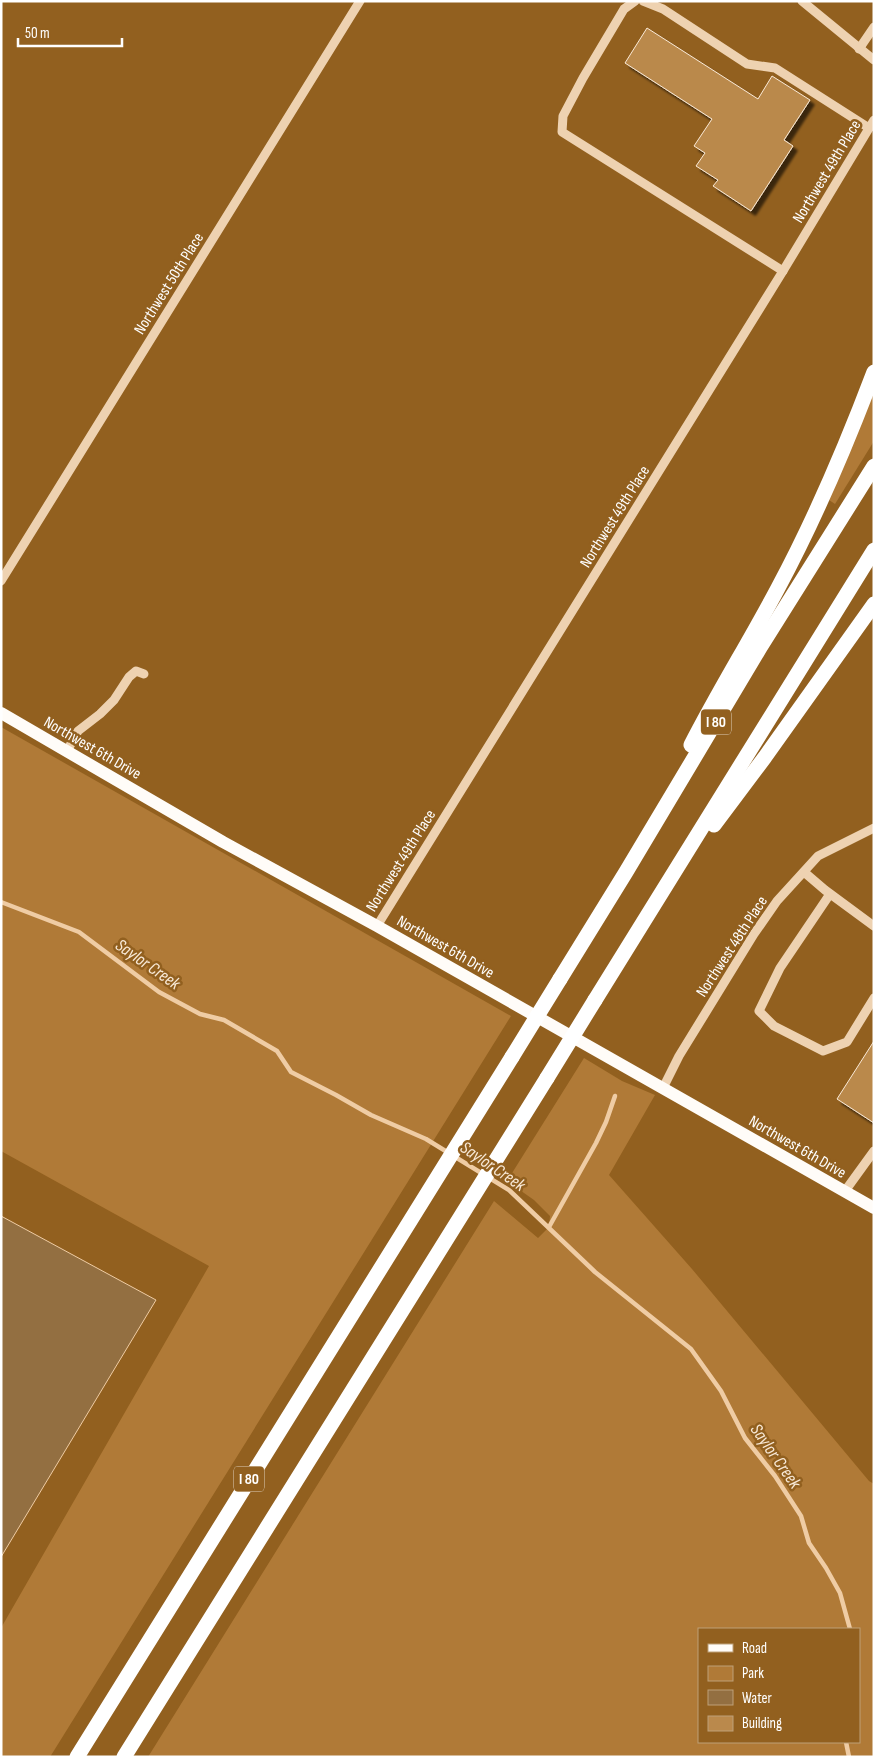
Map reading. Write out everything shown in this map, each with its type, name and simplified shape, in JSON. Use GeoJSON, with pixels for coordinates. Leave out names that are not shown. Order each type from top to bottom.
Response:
{"type":"FeatureCollection","features":[{"type":"Feature","properties":{"kind":"highway"},"geometry":{"type":"LineString","coordinates":[[626,872],[711,705],[778,589],[824,495],[874,372]]}},
{"type":"Feature","properties":{"kind":"highway","name":"I 80"},"geometry":{"type":"LineString","coordinates":[[77,1757],[626,872],[760,646],[874,466]]}},
{"type":"Feature","properties":{"kind":"highway","name":"I 80"},"geometry":{"type":"LineString","coordinates":[[124,1757],[874,550]]}},
{"type":"Feature","properties":{"kind":"highway"},"geometry":{"type":"LineString","coordinates":[[655,904],[765,757],[874,604]]}},
{"type":"Feature","properties":{"kind":"main road","name":"Northwest 6th Drive"},"geometry":{"type":"LineString","coordinates":[[1,713],[222,842],[377,926],[874,1208]]}},
{"type":"Feature","properties":{"kind":"street","name":"Northwest 50th Place"},"geometry":{"type":"LineString","coordinates":[[1,581],[360,1]]}},
{"type":"Feature","properties":{"kind":"street"},"geometry":{"type":"LineString","coordinates":[[635,1],[624,9],[583,78],[563,116],[562,132],[783,271]]}},
{"type":"Feature","properties":{"kind":"street"},"geometry":{"type":"LineString","coordinates":[[643,1],[663,9],[747,64],[775,68],[871,124]]}},
{"type":"Feature","properties":{"kind":"street"},"geometry":{"type":"LineString","coordinates":[[802,1],[874,60]]}},
{"type":"Feature","properties":{"kind":"street"},"geometry":{"type":"LineString","coordinates":[[859,49],[874,27]]}},
{"type":"Feature","properties":{"kind":"street","name":"Northwest 49th Place"},"geometry":{"type":"LineString","coordinates":[[377,926],[783,271],[871,124]]}},
{"type":"Feature","properties":{"kind":"street"},"geometry":{"type":"LineString","coordinates":[[67,751],[78,730],[100,714],[114,700],[129,677],[136,672],[144,674]]}},
{"type":"Feature","properties":{"kind":"street","name":"Northwest 48th Place"},"geometry":{"type":"LineString","coordinates":[[663,1088],[680,1056],[754,934],[777,901],[818,856],[874,828]]}},
{"type":"Feature","properties":{"kind":"street"},"geometry":{"type":"LineString","coordinates":[[804,872],[830,894],[874,926]]}},
{"type":"Feature","properties":{"kind":"street"},"geometry":{"type":"LineString","coordinates":[[830,894],[780,968],[759,1011],[774,1026],[823,1051],[847,1042],[874,998]]}},
{"type":"Feature","properties":{"kind":"street"},"geometry":{"type":"LineString","coordinates":[[845,1191],[874,1151]]}},
{"type":"Feature","properties":{"kind":"green space"},"geometry":{"type":"Polygon","coordinates":[[[874,389],[874,441],[835,504],[829,500],[874,389]]]}},
{"type":"Feature","properties":{"kind":"green space"},"geometry":{"type":"Polygon","coordinates":[[[1,727],[511,1016],[50,1757],[1,1757],[1,1628],[209,1266],[1,1151],[1,727]]]}},
{"type":"Feature","properties":{"kind":"green space"},"geometry":{"type":"Polygon","coordinates":[[[584,1058],[622,1081],[655,1095],[609,1175],[692,1269],[869,1481],[874,1484],[874,1757],[148,1757],[494,1201],[538,1238],[549,1227],[550,1216],[534,1200],[507,1181],[584,1058]]]}},
{"type":"Feature","properties":{"kind":"water"},"geometry":{"type":"Polygon","coordinates":[[[1,1216],[156,1300],[1,1557],[1,1216]]]}},
{"type":"Feature","properties":{"kind":"building"},"geometry":{"type":"Polygon","coordinates":[[[647,28],[758,99],[772,76],[810,100],[784,140],[793,146],[751,211],[713,186],[718,180],[696,166],[705,153],[694,146],[712,119],[625,63],[647,28]]]}},
{"type":"Feature","properties":{"kind":"building"},"geometry":{"type":"Polygon","coordinates":[[[874,1041],[874,1123],[837,1099],[874,1041]]]}},
{"type":"Feature","properties":{"kind":"waterway","name":"Saylor Creek"},"geometry":{"type":"LineString","coordinates":[[1,902],[79,932],[159,992],[200,1014],[224,1020],[277,1051],[291,1072],[371,1115],[426,1139],[509,1190],[595,1272],[691,1349],[721,1391],[745,1438],[775,1476],[801,1516],[809,1543],[840,1593],[850,1628]]}},
{"type":"Feature","properties":{"kind":"waterway"},"geometry":{"type":"LineString","coordinates":[[549,1227],[596,1143],[615,1096]]}},
{"type":"Feature","properties":{"kind":"waterway","name":"Saylor Creek"},"geometry":{"type":"LineString","coordinates":[[846,1743],[849,1757]]}}]}
